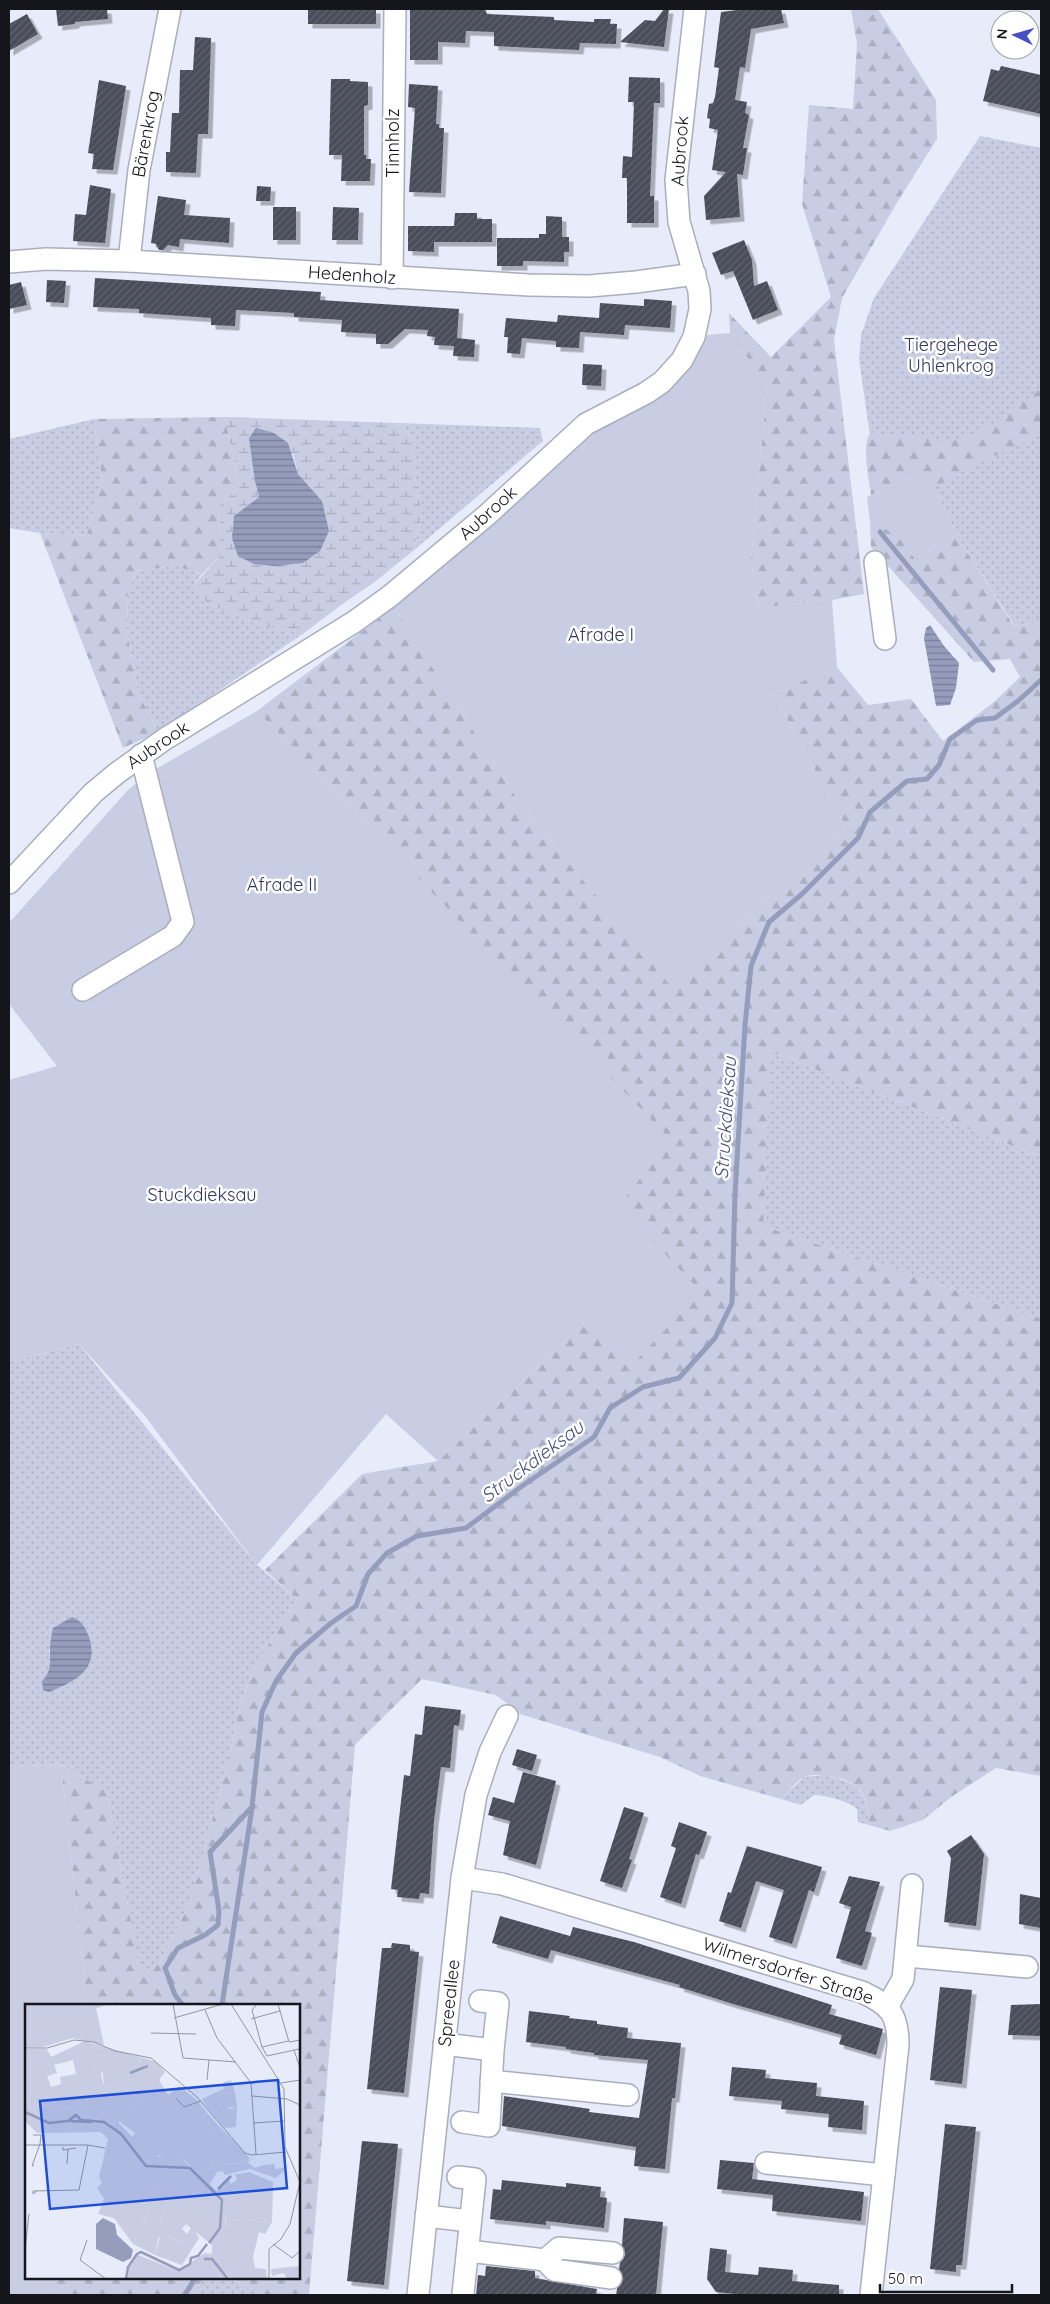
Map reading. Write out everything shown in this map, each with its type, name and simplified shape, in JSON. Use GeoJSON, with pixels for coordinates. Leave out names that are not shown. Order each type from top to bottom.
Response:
{"type":"FeatureCollection","features":[{"type":"Feature","properties":{"kind":"street","name":"Bärenkrog"},"geometry":{"type":"LineString","coordinates":[[129,261],[139,170],[170,9]]}},
{"type":"Feature","properties":{"kind":"street","name":"Tinnholz"},"geometry":{"type":"LineString","coordinates":[[392,278],[395,9]]}},
{"type":"Feature","properties":{"kind":"street","name":"Aubrook"},"geometry":{"type":"LineString","coordinates":[[9,882],[93,793],[141,755],[354,622],[390,596],[487,515],[586,424],[632,401],[662,382],[682,360],[694,337],[700,309],[699,291],[695,274],[679,222],[676,180],[695,9]]}},
{"type":"Feature","properties":{"kind":"street","name":"Hedenholz"},"geometry":{"type":"LineString","coordinates":[[9,262],[46,259],[129,261],[529,285],[589,286],[695,274]]}},
{"type":"Feature","properties":{"kind":"street"},"geometry":{"type":"LineString","coordinates":[[875,562],[885,638]]}},
{"type":"Feature","properties":{"kind":"street"},"geometry":{"type":"LineString","coordinates":[[83,990],[173,936],[183,922],[141,755]]}},
{"type":"Feature","properties":{"kind":"street","name":"Spreeallee"},"geometry":{"type":"LineString","coordinates":[[418,2295],[462,1878],[476,1795],[490,1752],[507,1716]]}},
{"type":"Feature","properties":{"kind":"street","name":"Wilmersdorfer Straße"},"geometry":{"type":"LineString","coordinates":[[462,1878],[502,1884],[692,1940],[862,1992],[887,2007],[898,2025],[898,2045],[871,2295]]}},
{"type":"Feature","properties":{"kind":"street"},"geometry":{"type":"LineString","coordinates":[[887,2007],[903,1979],[907,1956],[912,1885]]}},
{"type":"Feature","properties":{"kind":"street"},"geometry":{"type":"LineString","coordinates":[[907,1956],[1028,1967]]}},
{"type":"Feature","properties":{"kind":"street"},"geometry":{"type":"LineString","coordinates":[[462,2122],[489,2126],[493,2050],[498,2003],[480,2001]]}},
{"type":"Feature","properties":{"kind":"street"},"geometry":{"type":"LineString","coordinates":[[444,2044],[493,2050]]}},
{"type":"Feature","properties":{"kind":"street"},"geometry":{"type":"LineString","coordinates":[[491,2081],[628,2095]]}},
{"type":"Feature","properties":{"kind":"street"},"geometry":{"type":"LineString","coordinates":[[766,2163],[884,2175]]}},
{"type":"Feature","properties":{"kind":"street"},"geometry":{"type":"LineString","coordinates":[[458,2177],[475,2179],[463,2294]]}},
{"type":"Feature","properties":{"kind":"street"},"geometry":{"type":"LineString","coordinates":[[426,2216],[470,2221]]}},
{"type":"Feature","properties":{"kind":"street"},"geometry":{"type":"LineString","coordinates":[[545,2260],[558,2248],[613,2253]]}},
{"type":"Feature","properties":{"kind":"street"},"geometry":{"type":"LineString","coordinates":[[468,2251],[545,2260],[554,2270],[611,2278]]}},
{"type":"Feature","properties":{"kind":"green space"},"geometry":{"type":"Polygon","coordinates":[[[851,9],[878,9],[936,100],[937,139],[898,201],[842,298],[834,340],[864,594],[832,600],[758,608],[751,558],[767,386],[730,333],[729,313],[771,357],[831,297],[802,204],[809,105],[853,109],[857,44],[851,9]]]}},
{"type":"Feature","properties":{"kind":"green space","name":"Tiergehege Uhlenkrog"},"geometry":{"type":"Polygon","coordinates":[[[980,136],[1041,148],[1041,621],[1015,626],[957,536],[927,471],[878,492],[859,359],[861,335],[874,298],[980,136]]]}},
{"type":"Feature","properties":{"kind":"green space","name":"Afrade I"},"geometry":{"type":"Polygon","coordinates":[[[730,333],[767,385],[751,558],[758,608],[832,600],[837,667],[773,693],[846,827],[748,916],[674,990],[521,805],[394,607],[589,434],[690,361],[707,335],[730,333]]]}},
{"type":"Feature","properties":{"kind":"green space"},"geometry":{"type":"Polygon","coordinates":[[[1041,388],[1041,435],[972,466],[934,487],[927,471],[871,495],[867,471],[866,444],[871,432],[907,434],[928,437],[943,442],[957,440],[996,421],[1041,388]]]}},
{"type":"Feature","properties":{"kind":"green space"},"geometry":{"type":"Polygon","coordinates":[[[225,417],[239,487],[220,505],[219,557],[202,574],[175,566],[137,571],[128,591],[127,631],[138,692],[158,732],[123,748],[40,533],[87,535],[102,481],[94,419],[225,417]]]}},
{"type":"Feature","properties":{"kind":"green space"},"geometry":{"type":"Polygon","coordinates":[[[225,417],[398,423],[408,432],[413,441],[415,477],[422,514],[414,550],[376,581],[304,633],[262,626],[208,604],[193,586],[219,557],[220,505],[239,487],[225,417]],[[293,453],[255,481],[259,497],[234,516],[309,487],[298,474],[293,453]]]}},
{"type":"Feature","properties":{"kind":"green space"},"geometry":{"type":"Polygon","coordinates":[[[94,419],[102,481],[87,535],[40,533],[9,528],[9,439],[94,419]]]}},
{"type":"Feature","properties":{"kind":"green space"},"geometry":{"type":"Polygon","coordinates":[[[398,423],[540,428],[543,441],[414,550],[422,514],[415,477],[413,441],[408,432],[398,423]]]}},
{"type":"Feature","properties":{"kind":"green space"},"geometry":{"type":"Polygon","coordinates":[[[927,471],[957,536],[915,559],[899,535],[870,522],[867,497],[927,471]]]}},
{"type":"Feature","properties":{"kind":"green space"},"geometry":{"type":"Polygon","coordinates":[[[870,522],[899,535],[915,559],[957,536],[1014,626],[1041,621],[1041,1157],[771,1052],[763,1226],[1041,1319],[1041,1776],[996,1768],[951,1797],[923,1820],[890,1831],[869,1825],[867,1805],[863,1794],[853,1784],[838,1778],[821,1775],[807,1776],[796,1783],[781,1799],[700,1776],[660,1757],[520,1714],[496,1695],[422,1679],[355,1745],[309,2295],[262,2295],[232,2279],[300,2279],[300,2004],[87,2004],[61,1764],[107,1792],[139,1964],[148,1971],[160,1963],[190,1902],[229,1758],[240,1706],[250,1677],[297,1599],[265,1570],[362,1474],[438,1461],[584,1323],[701,1293],[619,1205],[670,1140],[257,711],[394,607],[521,805],[674,989],[748,916],[846,827],[773,693],[837,667],[868,705],[911,699],[943,741],[994,702],[1020,677],[1010,659],[974,662],[871,547],[870,522]]]}},
{"type":"Feature","properties":{"kind":"green space"},"geometry":{"type":"Polygon","coordinates":[[[175,566],[202,574],[193,586],[208,604],[262,626],[304,633],[158,732],[138,692],[127,631],[128,591],[137,571],[175,566]]]}},
{"type":"Feature","properties":{"kind":"green space","name":"Stuckdieksau"},"geometry":{"type":"Polygon","coordinates":[[[257,711],[671,1140],[619,1205],[701,1292],[631,1366],[584,1323],[438,1461],[386,1414],[257,1565],[144,1415],[79,1344],[9,1362],[9,1080],[57,1066],[9,1004],[9,923],[128,790],[149,773],[257,711]]]}},
{"type":"Feature","properties":{"kind":"green space"},"geometry":{"type":"Polygon","coordinates":[[[771,1052],[1041,1157],[1041,1319],[763,1226],[752,1225],[771,1052]]]}},
{"type":"Feature","properties":{"kind":"green space"},"geometry":{"type":"Polygon","coordinates":[[[79,1344],[257,1565],[297,1599],[250,1677],[240,1706],[229,1758],[190,1902],[160,1963],[148,1971],[139,1965],[107,1792],[61,1764],[9,1767],[9,1362],[79,1344]],[[49,1649],[50,1665],[48,1674],[70,1683],[49,1649]]]}},
{"type":"Feature","properties":{"kind":"green space"},"geometry":{"type":"Polygon","coordinates":[[[61,1764],[87,2004],[25,2004],[25,2279],[53,2279],[55,2295],[9,2295],[9,1767],[61,1764]]]}},
{"type":"Feature","properties":{"kind":"green space"},"geometry":{"type":"Polygon","coordinates":[[[824,1775],[846,1781],[859,1789],[866,1802],[869,1825],[858,1822],[857,1809],[837,1799],[814,1795],[801,1805],[781,1799],[804,1777],[824,1775]]]}},
{"type":"Feature","properties":{"kind":"green space"},"geometry":{"type":"Polygon","coordinates":[[[53,2279],[202,2279],[193,2295],[55,2295],[53,2279]]]}},
{"type":"Feature","properties":{"kind":"green space"},"geometry":{"type":"Polygon","coordinates":[[[202,2279],[232,2279],[262,2295],[193,2295],[202,2279]]]}},
{"type":"Feature","properties":{"kind":"shaded area"},"geometry":{"type":"Polygon","coordinates":[[[256,428],[274,433],[288,443],[298,474],[322,501],[329,531],[320,551],[303,563],[275,566],[254,564],[238,556],[232,538],[234,516],[259,497],[249,438],[256,428]]]}},
{"type":"Feature","properties":{"kind":"shaded area"},"geometry":{"type":"Polygon","coordinates":[[[930,625],[944,646],[959,663],[956,688],[950,705],[936,706],[924,638],[926,628],[930,625]]]}},
{"type":"Feature","properties":{"kind":"shaded area"},"geometry":{"type":"Polygon","coordinates":[[[72,1617],[83,1625],[89,1637],[92,1648],[88,1666],[83,1673],[68,1683],[49,1692],[43,1690],[42,1681],[48,1673],[50,1665],[50,1645],[53,1628],[72,1617]]]}},
{"type":"Feature","properties":{"kind":"building"},"geometry":{"type":"Polygon","coordinates":[[[56,9],[107,9],[108,19],[75,22],[75,24],[58,26],[56,9]]]}},
{"type":"Feature","properties":{"kind":"building"},"geometry":{"type":"Polygon","coordinates":[[[308,9],[376,9],[376,24],[308,24],[308,9]]]}},
{"type":"Feature","properties":{"kind":"building"},"geometry":{"type":"Polygon","coordinates":[[[410,9],[485,9],[487,14],[554,17],[554,20],[594,22],[594,19],[611,19],[610,24],[617,24],[616,44],[580,43],[579,50],[494,46],[494,32],[466,31],[465,43],[438,42],[438,60],[410,60],[410,9]]]}},
{"type":"Feature","properties":{"kind":"building"},"geometry":{"type":"Polygon","coordinates":[[[664,9],[669,9],[664,47],[620,42],[645,20],[655,21],[664,9]]]}},
{"type":"Feature","properties":{"kind":"building"},"geometry":{"type":"Polygon","coordinates":[[[745,9],[781,9],[784,23],[751,29],[745,68],[740,67],[735,100],[747,102],[745,113],[749,115],[743,148],[747,148],[743,175],[737,174],[740,217],[706,220],[704,196],[726,172],[712,170],[718,130],[709,128],[710,119],[707,118],[709,104],[713,103],[715,97],[719,68],[714,67],[721,12],[745,9]]]}},
{"type":"Feature","properties":{"kind":"building"},"geometry":{"type":"Polygon","coordinates":[[[27,14],[38,34],[9,51],[9,24],[27,14]]]}},
{"type":"Feature","properties":{"kind":"building"},"geometry":{"type":"Polygon","coordinates":[[[195,37],[211,38],[208,134],[198,134],[196,173],[166,172],[166,152],[170,152],[172,113],[179,113],[180,70],[193,70],[195,37]]]}},
{"type":"Feature","properties":{"kind":"building"},"geometry":{"type":"Polygon","coordinates":[[[1001,66],[1041,75],[1041,114],[983,101],[991,69],[999,71],[1001,66]]]}},
{"type":"Feature","properties":{"kind":"building"},"geometry":{"type":"Polygon","coordinates":[[[629,77],[660,78],[660,103],[654,103],[650,196],[654,196],[654,223],[627,223],[627,178],[622,178],[623,156],[632,157],[634,102],[628,102],[629,77]]]}},
{"type":"Feature","properties":{"kind":"building"},"geometry":{"type":"Polygon","coordinates":[[[331,79],[350,79],[350,81],[368,82],[368,105],[364,106],[364,155],[366,155],[366,159],[371,159],[370,181],[341,181],[342,155],[329,155],[331,79]]]}},
{"type":"Feature","properties":{"kind":"building"},"geometry":{"type":"Polygon","coordinates":[[[99,80],[126,86],[113,170],[92,169],[94,154],[88,153],[99,80]]]}},
{"type":"Feature","properties":{"kind":"building"},"geometry":{"type":"Polygon","coordinates":[[[409,84],[438,86],[436,124],[439,124],[439,128],[444,128],[441,193],[409,192],[415,108],[408,107],[409,84]]]}},
{"type":"Feature","properties":{"kind":"building"},"geometry":{"type":"Polygon","coordinates":[[[90,185],[111,189],[105,243],[73,241],[75,214],[86,215],[90,185]]]}},
{"type":"Feature","properties":{"kind":"building"},"geometry":{"type":"Polygon","coordinates":[[[257,186],[271,187],[270,201],[256,201],[257,186]]]}},
{"type":"Feature","properties":{"kind":"building"},"geometry":{"type":"Polygon","coordinates":[[[158,196],[186,200],[184,215],[230,218],[229,243],[180,239],[179,247],[168,245],[163,250],[159,250],[156,244],[151,243],[158,196]]]}},
{"type":"Feature","properties":{"kind":"building"},"geometry":{"type":"Polygon","coordinates":[[[273,207],[296,207],[296,240],[273,240],[273,207]]]}},
{"type":"Feature","properties":{"kind":"building"},"geometry":{"type":"Polygon","coordinates":[[[333,207],[359,208],[358,240],[332,240],[333,207]]]}},
{"type":"Feature","properties":{"kind":"building"},"geometry":{"type":"Polygon","coordinates":[[[455,213],[477,213],[477,219],[492,219],[492,242],[434,242],[434,252],[408,251],[408,226],[454,226],[455,213]]]}},
{"type":"Feature","properties":{"kind":"building"},"geometry":{"type":"Polygon","coordinates":[[[546,216],[562,217],[562,237],[569,237],[569,252],[564,252],[564,262],[523,261],[523,266],[497,266],[497,238],[539,238],[539,234],[546,234],[546,216]]]}},
{"type":"Feature","properties":{"kind":"building"},"geometry":{"type":"Polygon","coordinates":[[[744,240],[752,260],[754,286],[767,281],[778,310],[753,320],[733,271],[721,275],[712,253],[744,240]]]}},
{"type":"Feature","properties":{"kind":"building"},"geometry":{"type":"Polygon","coordinates":[[[95,278],[321,292],[320,300],[459,309],[457,338],[475,340],[474,357],[453,356],[454,346],[434,345],[435,337],[427,336],[428,330],[405,329],[388,344],[376,344],[376,334],[341,332],[342,320],[294,317],[294,313],[236,310],[235,326],[211,325],[211,318],[139,313],[139,309],[93,307],[95,278]]]}},
{"type":"Feature","properties":{"kind":"building"},"geometry":{"type":"Polygon","coordinates":[[[47,280],[66,281],[64,303],[46,302],[47,280]]]}},
{"type":"Feature","properties":{"kind":"building"},"geometry":{"type":"Polygon","coordinates":[[[21,282],[27,305],[9,309],[9,285],[21,282]]]}},
{"type":"Feature","properties":{"kind":"building"},"geometry":{"type":"Polygon","coordinates":[[[644,299],[672,301],[670,328],[625,325],[624,335],[580,332],[579,348],[556,347],[556,341],[522,338],[520,354],[507,353],[508,337],[504,337],[506,318],[557,322],[558,315],[599,318],[600,303],[644,306],[644,299]]]}},
{"type":"Feature","properties":{"kind":"building"},"geometry":{"type":"Polygon","coordinates":[[[583,364],[602,365],[601,386],[582,385],[583,364]]]}},
{"type":"Feature","properties":{"kind":"building"},"geometry":{"type":"Polygon","coordinates":[[[425,1706],[461,1710],[459,1726],[454,1725],[450,1768],[441,1767],[434,1821],[429,1894],[420,1893],[419,1899],[397,1897],[398,1890],[391,1889],[404,1775],[410,1776],[415,1734],[422,1735],[425,1706]]]}},
{"type":"Feature","properties":{"kind":"building"},"geometry":{"type":"Polygon","coordinates":[[[517,1749],[537,1755],[532,1771],[512,1765],[517,1749]]]}},
{"type":"Feature","properties":{"kind":"building"},"geometry":{"type":"Polygon","coordinates":[[[523,1772],[556,1781],[536,1865],[503,1855],[510,1821],[488,1815],[493,1797],[514,1803],[523,1772]]]}},
{"type":"Feature","properties":{"kind":"building"},"geometry":{"type":"Polygon","coordinates":[[[624,1807],[644,1813],[629,1859],[632,1860],[622,1888],[600,1881],[624,1807]]]}},
{"type":"Feature","properties":{"kind":"building"},"geometry":{"type":"Polygon","coordinates":[[[679,1822],[707,1832],[699,1855],[696,1854],[681,1904],[660,1897],[676,1848],[671,1846],[679,1822]]]}},
{"type":"Feature","properties":{"kind":"building"},"geometry":{"type":"Polygon","coordinates":[[[971,1835],[984,1854],[976,1926],[944,1922],[951,1858],[947,1851],[971,1835]]]}},
{"type":"Feature","properties":{"kind":"building"},"geometry":{"type":"Polygon","coordinates":[[[747,1846],[822,1867],[814,1892],[809,1890],[792,1944],[769,1937],[784,1890],[756,1881],[741,1928],[719,1921],[728,1892],[731,1893],[747,1846]]]}},
{"type":"Feature","properties":{"kind":"building"},"geometry":{"type":"Polygon","coordinates":[[[849,1876],[880,1882],[865,1931],[872,1933],[862,1966],[836,1958],[851,1907],[839,1903],[849,1876]]]}},
{"type":"Feature","properties":{"kind":"building"},"geometry":{"type":"Polygon","coordinates":[[[1020,1894],[1041,1898],[1041,1928],[1019,1924],[1020,1894]]]}},
{"type":"Feature","properties":{"kind":"building"},"geometry":{"type":"Polygon","coordinates":[[[500,1916],[570,1936],[573,1927],[634,1942],[832,2005],[829,2014],[883,2029],[876,2055],[839,2044],[842,2035],[733,2004],[679,1987],[680,1985],[551,1950],[548,1959],[492,1943],[500,1916]]]}},
{"type":"Feature","properties":{"kind":"building"},"geometry":{"type":"Polygon","coordinates":[[[392,1943],[410,1945],[410,1951],[419,1952],[404,2093],[367,2089],[382,1948],[391,1948],[392,1943]]]}},
{"type":"Feature","properties":{"kind":"building"},"geometry":{"type":"Polygon","coordinates":[[[940,1987],[972,1990],[962,2084],[930,2080],[940,1987]]]}},
{"type":"Feature","properties":{"kind":"building"},"geometry":{"type":"Polygon","coordinates":[[[1041,2004],[1041,2036],[1008,2035],[1011,2005],[1041,2004]]]}},
{"type":"Feature","properties":{"kind":"building"},"geometry":{"type":"Polygon","coordinates":[[[529,2011],[570,2016],[569,2018],[597,2021],[597,2024],[628,2028],[627,2038],[681,2043],[675,2098],[672,2098],[665,2169],[634,2166],[636,2147],[502,2126],[504,2096],[590,2109],[589,2112],[639,2118],[648,2060],[594,2055],[594,2053],[566,2049],[566,2047],[526,2042],[529,2011]]]}},
{"type":"Feature","properties":{"kind":"building"},"geometry":{"type":"Polygon","coordinates":[[[732,2067],[766,2070],[765,2078],[817,2083],[816,2096],[864,2101],[862,2130],[828,2127],[829,2114],[781,2109],[782,2101],[729,2096],[732,2067]]]}},
{"type":"Feature","properties":{"kind":"building"},"geometry":{"type":"Polygon","coordinates":[[[945,2124],[976,2127],[962,2265],[956,2265],[956,2272],[930,2269],[945,2124]]]}},
{"type":"Feature","properties":{"kind":"building"},"geometry":{"type":"Polygon","coordinates":[[[362,2141],[398,2144],[384,2285],[347,2281],[362,2141]]]}},
{"type":"Feature","properties":{"kind":"building"},"geometry":{"type":"Polygon","coordinates":[[[720,2160],[754,2163],[752,2179],[864,2192],[861,2221],[772,2211],[773,2195],[717,2189],[720,2160]]]}},
{"type":"Feature","properties":{"kind":"building"},"geometry":{"type":"Polygon","coordinates":[[[502,2180],[566,2187],[566,2183],[601,2187],[600,2197],[607,2198],[604,2228],[546,2221],[546,2225],[490,2219],[493,2189],[501,2190],[502,2180]]]}},
{"type":"Feature","properties":{"kind":"building"},"geometry":{"type":"Polygon","coordinates":[[[624,2218],[663,2222],[656,2295],[616,2295],[623,2279],[619,2269],[625,2255],[622,2245],[624,2218]]]}},
{"type":"Feature","properties":{"kind":"building"},"geometry":{"type":"Polygon","coordinates":[[[710,2248],[727,2250],[725,2272],[758,2275],[759,2267],[793,2270],[792,2281],[839,2285],[839,2295],[745,2295],[716,2292],[707,2279],[710,2248]]]}},
{"type":"Feature","properties":{"kind":"building"},"geometry":{"type":"Polygon","coordinates":[[[486,2266],[535,2271],[535,2278],[597,2289],[596,2295],[476,2295],[478,2275],[485,2276],[486,2266]]]}},
{"type":"Feature","properties":{"kind":"waterway"},"geometry":{"type":"LineString","coordinates":[[880,532],[993,670]]}},
{"type":"Feature","properties":{"kind":"waterway","name":"Struckdieksau"},"geometry":{"type":"LineString","coordinates":[[182,2004],[175,1995],[165,1968],[178,1948],[205,1935],[218,1925],[219,1911],[210,1852],[252,1807],[262,1712],[276,1681],[296,1653],[331,1623],[356,1606],[368,1574],[387,1553],[417,1536],[466,1528],[522,1486],[594,1437],[610,1408],[643,1387],[679,1378],[715,1338],[732,1303],[735,1194],[745,1025],[751,966],[769,922],[802,894],[858,838],[870,812],[907,781],[927,779],[939,765],[950,739],[977,720],[995,718],[1018,701],[1041,680]]}},
{"type":"Feature","properties":{"kind":"waterway"},"geometry":{"type":"LineString","coordinates":[[222,2004],[252,1808]]}},
{"type":"Feature","properties":{"kind":"waterway","name":"Struckdieksau"},"geometry":{"type":"LineString","coordinates":[[185,2295],[194,2279]]}},
{"type":"Feature","properties":{"kind":"park label","name":"Afrade II"},"geometry":{"type":"Point","coordinates":[282,885]}}]}
